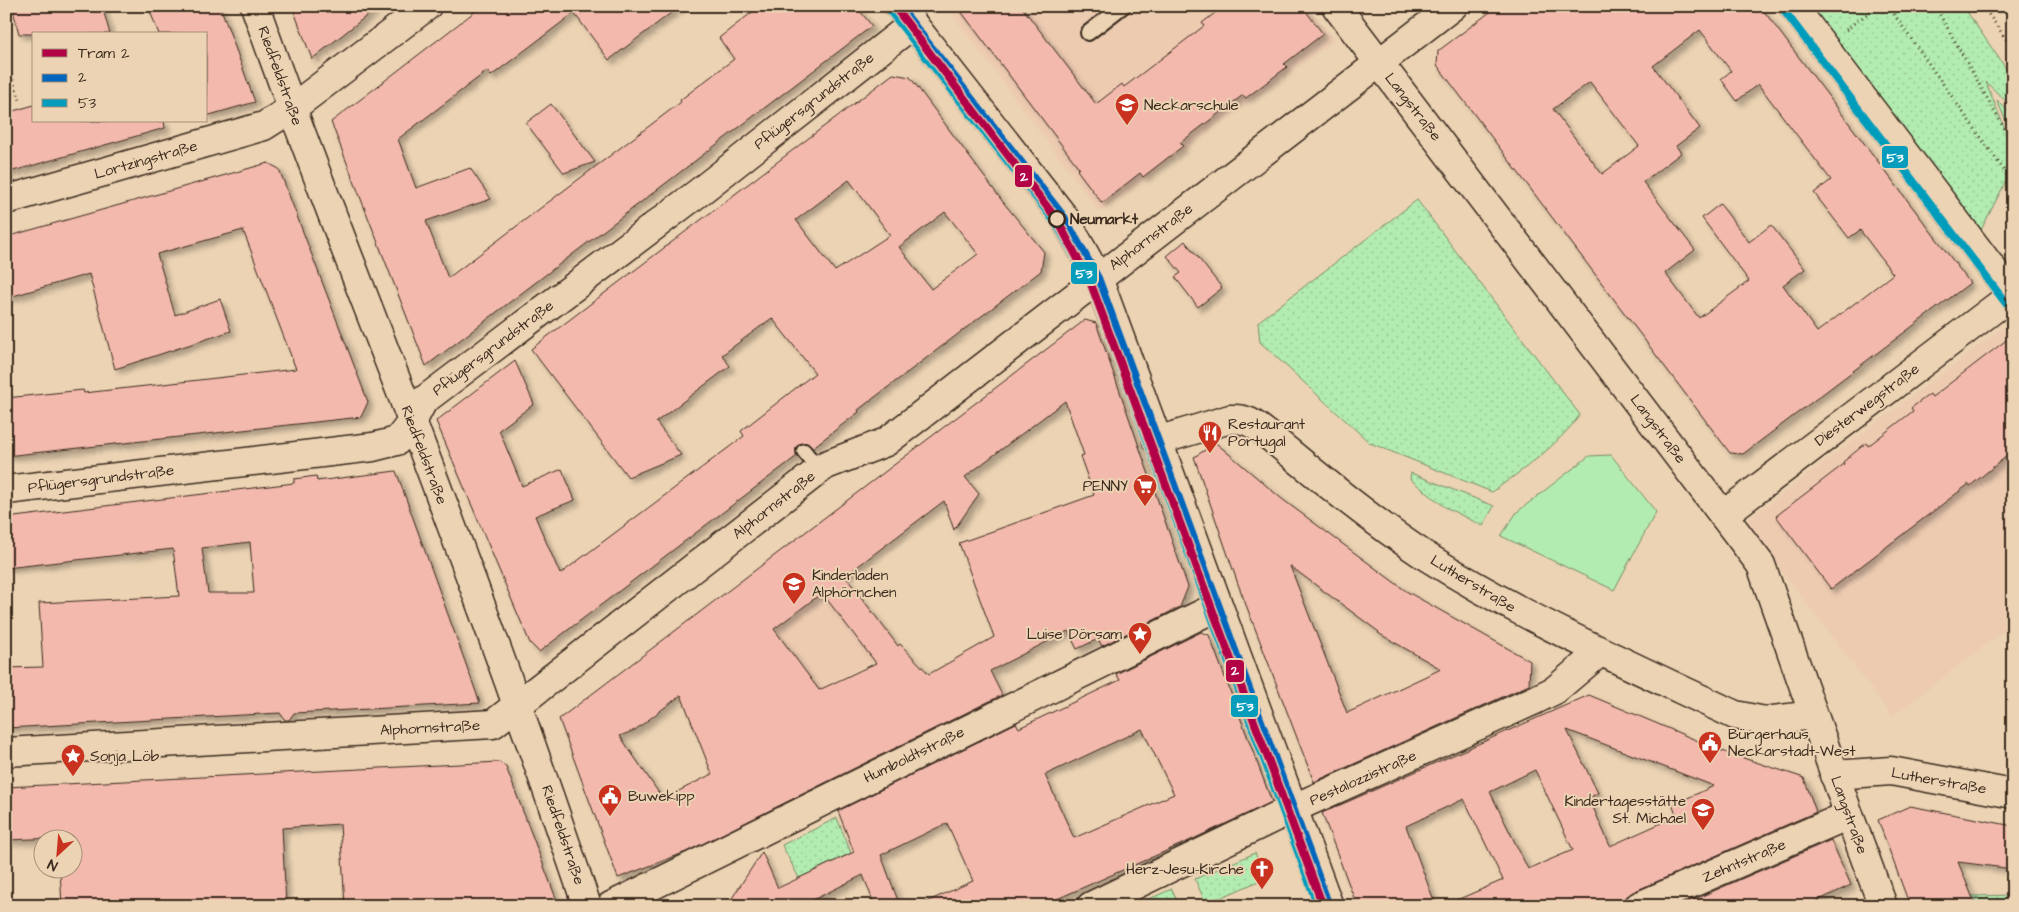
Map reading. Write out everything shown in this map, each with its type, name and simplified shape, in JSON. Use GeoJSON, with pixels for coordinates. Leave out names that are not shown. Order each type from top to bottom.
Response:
{"type":"FeatureCollection","features":[{"type":"Feature","properties":{"kind":"street","name":"Riedfeldstraße"},"geometry":{"type":"LineString","coordinates":[[255,6],[291,109],[412,422],[518,706],[587,906]]}},
{"type":"Feature","properties":{"kind":"street","name":"Lortzingstraße"},"geometry":{"type":"LineString","coordinates":[[6,200],[264,126],[291,109],[427,6]]}},
{"type":"Feature","properties":{"kind":"street","name":"Langstraße"},"geometry":{"type":"LineString","coordinates":[[1336,6],[1761,565],[1834,775],[1883,906]]}},
{"type":"Feature","properties":{"kind":"street","name":"Alphornstraße"},"geometry":{"type":"LineString","coordinates":[[6,752],[493,724],[518,706],[811,460],[826,465],[886,442],[1453,6]]}},
{"type":"Feature","properties":{"kind":"street"},"geometry":{"type":"LineString","coordinates":[[1793,6],[2012,295]]}},
{"type":"Feature","properties":{"kind":"street"},"geometry":{"type":"LineString","coordinates":[[906,15],[1064,217],[1098,278],[1329,906]]}},
{"type":"Feature","properties":{"kind":"street","name":"Pflügersgrundstraße"},"geometry":{"type":"LineString","coordinates":[[6,490],[373,448],[397,441],[412,422],[423,401],[690,199],[906,15]]}},
{"type":"Feature","properties":{"kind":"street","name":"Diesterwegstraße"},"geometry":{"type":"LineString","coordinates":[[1723,515],[2012,295]]}},
{"type":"Feature","properties":{"kind":"street","name":"Lutherstraße"},"geometry":{"type":"LineString","coordinates":[[1157,441],[1230,419],[1242,418],[1254,424],[1354,506],[1424,555],[1533,619],[1735,715],[1765,721],[1813,715]]}},
{"type":"Feature","properties":{"kind":"street","name":"Humboldtstraße"},"geometry":{"type":"LineString","coordinates":[[611,906],[1218,606]]}},
{"type":"Feature","properties":{"kind":"street","name":"Pestalozzistraße"},"geometry":{"type":"LineString","coordinates":[[1091,906],[1292,809],[1535,700],[1555,690],[1600,652]]}},
{"type":"Feature","properties":{"kind":"street","name":"Lutherstraße"},"geometry":{"type":"LineString","coordinates":[[1834,775],[1891,771],[2013,794]]}},
{"type":"Feature","properties":{"kind":"street","name":"Zehntstraße"},"geometry":{"type":"LineString","coordinates":[[1639,906],[1849,816]]}},
{"type":"Feature","properties":{"kind":"lane"},"geometry":{"type":"LineString","coordinates":[[1088,32],[1123,6]]}},
{"type":"Feature","properties":{"kind":"path"},"geometry":{"type":"LineString","coordinates":[[1824,47],[1877,6]]}},
{"type":"Feature","properties":{"kind":"path"},"geometry":{"type":"LineString","coordinates":[[1888,6],[2013,184]]}},
{"type":"Feature","properties":{"kind":"path"},"geometry":{"type":"LineString","coordinates":[[1935,6],[2013,144]]}},
{"type":"Feature","properties":{"kind":"path"},"geometry":{"type":"LineString","coordinates":[[1983,6],[2013,49]]}},
{"type":"Feature","properties":{"kind":"path"},"geometry":{"type":"LineString","coordinates":[[6,61],[21,103]]}},
{"type":"Feature","properties":{"kind":"path"},"geometry":{"type":"LineString","coordinates":[[6,80],[12,78]]}},
{"type":"Feature","properties":{"kind":"shaded area","name":"Neckarschule"},"geometry":{"type":"Polygon","coordinates":[[[946,6],[1306,6],[1334,40],[1100,212],[946,6]]]}},
{"type":"Feature","properties":{"kind":"shaded area"},"geometry":{"type":"Polygon","coordinates":[[[2012,321],[2013,624],[1892,716],[1745,522],[2012,321]]]}},
{"type":"Feature","properties":{"kind":"shaded area","name":"Kinderladen Alphörnchen"},"geometry":{"type":"Polygon","coordinates":[[[787,546],[874,661],[819,690],[741,581],[787,546]]]}},
{"type":"Feature","properties":{"kind":"green space"},"geometry":{"type":"Polygon","coordinates":[[[1811,6],[1963,6],[2013,79],[2013,108],[1986,82],[2013,149],[2013,167],[1980,232],[1811,6]]]}},
{"type":"Feature","properties":{"kind":"green space"},"geometry":{"type":"Polygon","coordinates":[[[2001,6],[2013,6],[2013,24],[2001,6]]]}},
{"type":"Feature","properties":{"kind":"green space"},"geometry":{"type":"Polygon","coordinates":[[[1997,100],[2013,116],[2013,138],[1997,100]]]}},
{"type":"Feature","properties":{"kind":"green space"},"geometry":{"type":"Polygon","coordinates":[[[1417,200],[1580,415],[1571,427],[1550,447],[1528,466],[1492,492],[1370,443],[1260,342],[1258,322],[1417,200]]]}},
{"type":"Feature","properties":{"kind":"green space"},"geometry":{"type":"Polygon","coordinates":[[[1611,455],[1656,512],[1614,590],[1501,536],[1517,512],[1589,456],[1611,455]]]}},
{"type":"Feature","properties":{"kind":"green space"},"geometry":{"type":"Polygon","coordinates":[[[1411,473],[1494,506],[1483,526],[1445,507],[1410,479],[1411,473]]]}},
{"type":"Feature","properties":{"kind":"green space"},"geometry":{"type":"Polygon","coordinates":[[[837,818],[851,853],[799,878],[782,845],[837,818]]]}},
{"type":"Feature","properties":{"kind":"green space"},"geometry":{"type":"Polygon","coordinates":[[[1255,853],[1266,878],[1206,904],[1195,879],[1255,853]]]}},
{"type":"Feature","properties":{"kind":"green space"},"geometry":{"type":"Polygon","coordinates":[[[1172,889],[1179,906],[1133,906],[1172,889]]]}},
{"type":"Feature","properties":{"kind":"green space"},"geometry":{"type":"Polygon","coordinates":[[[2013,895],[2013,906],[1976,906],[1972,896],[2013,895]]]}},
{"type":"Feature","properties":{"kind":"building"},"geometry":{"type":"Polygon","coordinates":[[[12,6],[102,6],[109,32],[32,32],[32,34],[19,34],[12,6]]]}},
{"type":"Feature","properties":{"kind":"building"},"geometry":{"type":"Polygon","coordinates":[[[148,6],[220,6],[255,102],[208,115],[208,32],[158,32],[148,6]]]}},
{"type":"Feature","properties":{"kind":"building"},"geometry":{"type":"Polygon","coordinates":[[[292,6],[379,6],[312,59],[292,6]]]}},
{"type":"Feature","properties":{"kind":"building"},"geometry":{"type":"Polygon","coordinates":[[[482,6],[680,6],[609,60],[574,13],[491,76],[487,71],[398,139],[416,188],[470,168],[491,199],[426,221],[448,278],[681,102],[680,100],[734,59],[719,38],[760,6],[856,6],[872,26],[426,366],[331,122],[482,6]]]}},
{"type":"Feature","properties":{"kind":"building","name":"Neckarschule"},"geometry":{"type":"Polygon","coordinates":[[[957,6],[1021,6],[1096,104],[1122,84],[1124,87],[1204,26],[1202,23],[1224,6],[1302,6],[1323,34],[1284,64],[1287,67],[1246,98],[1243,95],[1180,143],[1183,146],[1143,177],[1140,173],[1102,203],[1077,170],[1079,168],[957,6]]]}},
{"type":"Feature","properties":{"kind":"building"},"geometry":{"type":"Polygon","coordinates":[[[1498,6],[1760,6],[1970,283],[1743,454],[1730,453],[1437,65],[1438,51],[1498,6]],[[1700,30],[1653,66],[1700,128],[1676,146],[1681,153],[1643,182],[1695,250],[1665,273],[1699,318],[1749,281],[1702,218],[1720,204],[1749,242],[1771,225],[1805,269],[1783,285],[1817,332],[1893,274],[1860,230],[1849,238],[1814,193],[1831,180],[1758,84],[1737,101],[1721,79],[1731,71],[1700,30]],[[1590,82],[1553,109],[1602,174],[1639,146],[1590,82]]]}},
{"type":"Feature","properties":{"kind":"building"},"geometry":{"type":"Polygon","coordinates":[[[893,74],[910,77],[1003,202],[1044,252],[1041,271],[858,410],[859,412],[812,448],[807,443],[799,444],[796,448],[797,456],[539,652],[530,643],[436,421],[515,361],[534,404],[499,430],[522,486],[562,469],[575,500],[535,516],[560,574],[744,436],[741,431],[815,373],[772,318],[722,355],[730,366],[656,422],[681,455],[628,477],[531,349],[893,74]],[[849,180],[796,220],[835,271],[890,235],[849,180]],[[945,212],[899,247],[931,289],[978,254],[945,212]]]}},
{"type":"Feature","properties":{"kind":"building"},"geometry":{"type":"Polygon","coordinates":[[[551,104],[595,162],[564,173],[526,123],[551,104]]]}},
{"type":"Feature","properties":{"kind":"building"},"geometry":{"type":"Polygon","coordinates":[[[32,106],[32,122],[164,122],[165,128],[6,173],[6,113],[32,106]]]}},
{"type":"Feature","properties":{"kind":"building"},"geometry":{"type":"Polygon","coordinates":[[[268,163],[279,169],[368,402],[361,417],[6,456],[6,398],[83,390],[84,393],[296,369],[243,230],[157,254],[175,315],[220,299],[231,331],[115,369],[89,274],[6,298],[6,237],[268,163]]]}},
{"type":"Feature","properties":{"kind":"building"},"geometry":{"type":"Polygon","coordinates":[[[1185,241],[1222,288],[1198,307],[1175,277],[1181,273],[1167,256],[1185,241]]]}},
{"type":"Feature","properties":{"kind":"building"},"geometry":{"type":"Polygon","coordinates":[[[1085,320],[1096,323],[1188,587],[1180,607],[1102,646],[1098,639],[1077,649],[1068,631],[990,671],[1002,695],[686,852],[618,878],[559,719],[1085,320]],[[1065,401],[965,477],[979,494],[954,530],[944,501],[845,576],[898,646],[900,644],[929,674],[994,637],[959,543],[1094,495],[1080,456],[1084,455],[1065,401]],[[822,593],[774,629],[819,690],[876,663],[822,593]],[[681,695],[635,730],[620,736],[663,799],[712,774],[681,695]]]}},
{"type":"Feature","properties":{"kind":"building"},"geometry":{"type":"Polygon","coordinates":[[[2013,335],[2013,451],[1970,486],[1969,484],[1831,589],[1776,516],[1844,464],[1843,462],[1866,443],[1868,446],[1913,411],[1911,408],[1930,394],[1932,397],[2013,335]]]}},
{"type":"Feature","properties":{"kind":"building"},"geometry":{"type":"Polygon","coordinates":[[[1216,443],[1282,499],[1406,591],[1530,661],[1529,685],[1314,782],[1238,584],[1194,457],[1216,443]],[[1290,566],[1347,713],[1441,669],[1379,632],[1290,566]]]}},
{"type":"Feature","properties":{"kind":"building"},"geometry":{"type":"Polygon","coordinates":[[[396,471],[480,703],[294,713],[289,720],[285,720],[280,713],[6,728],[6,668],[43,667],[39,603],[179,596],[173,549],[6,568],[6,518],[294,483],[294,479],[316,476],[317,481],[396,471]],[[250,542],[202,548],[208,593],[254,593],[250,542]]]}},
{"type":"Feature","properties":{"kind":"building"},"geometry":{"type":"Polygon","coordinates":[[[1201,632],[1209,635],[1272,802],[1041,906],[917,906],[973,881],[947,823],[881,855],[900,906],[875,906],[863,875],[801,906],[727,906],[762,852],[778,888],[854,852],[838,811],[1016,723],[1019,728],[1120,680],[1116,674],[1201,632]],[[1142,729],[1045,775],[1074,838],[1174,794],[1142,729]]]}},
{"type":"Feature","properties":{"kind":"building"},"geometry":{"type":"Polygon","coordinates":[[[1589,695],[1722,751],[1804,778],[1816,812],[1633,892],[1626,897],[1624,906],[1443,906],[1503,880],[1464,799],[1406,826],[1436,906],[1357,906],[1322,813],[1589,695]],[[1567,730],[1598,793],[1589,798],[1610,846],[1677,816],[1672,805],[1714,786],[1567,730]],[[1535,770],[1490,792],[1528,869],[1573,850],[1535,770]]]}},
{"type":"Feature","properties":{"kind":"building"},"geometry":{"type":"Polygon","coordinates":[[[499,762],[506,767],[559,906],[345,906],[340,824],[282,828],[286,906],[62,906],[61,880],[82,880],[82,830],[32,830],[32,839],[6,840],[6,787],[499,762]]]}},
{"type":"Feature","properties":{"kind":"building"},"geometry":{"type":"Polygon","coordinates":[[[1910,806],[2013,826],[2013,869],[1958,862],[1976,906],[1910,906],[1878,820],[1910,806]]]}},
{"type":"Feature","properties":{"kind":"building"},"geometry":{"type":"Polygon","coordinates":[[[1831,840],[1851,885],[1806,906],[1679,906],[1831,840]]]}},
{"type":"Feature","properties":{"kind":"tram line","name":"2"},"geometry":{"type":"LineString","coordinates":[[894,6],[1058,221],[1091,284],[1323,906]]}},
{"type":"Feature","properties":{"kind":"transit line","name":"2"},"geometry":{"type":"LineString","coordinates":[[899,6],[1064,217],[1098,278],[1329,906]]}},
{"type":"Feature","properties":{"kind":"transit line","name":"53"},"geometry":{"type":"LineString","coordinates":[[891,12],[1056,223],[1089,282],[1318,906]]}},
{"type":"Feature","properties":{"kind":"transit line","name":"53"},"geometry":{"type":"LineString","coordinates":[[1785,12],[2005,302]]}},
{"type":"Feature","properties":{"kind":"place","name":"Neckarschule"},"geometry":{"type":"Point","coordinates":[1127,126]}},
{"type":"Feature","properties":{"kind":"place","name":"Neumarkt"},"geometry":{"type":"Point","coordinates":[1057,219]}},
{"type":"Feature","properties":{"kind":"place","name":"Restaurant Portugal"},"geometry":{"type":"Point","coordinates":[1210,454]}},
{"type":"Feature","properties":{"kind":"place","name":"PENNY"},"geometry":{"type":"Point","coordinates":[1145,507]}},
{"type":"Feature","properties":{"kind":"place","name":"Kinderladen Alphörnchen"},"geometry":{"type":"Point","coordinates":[794,605]}},
{"type":"Feature","properties":{"kind":"place","name":"Luise Dörsam"},"geometry":{"type":"Point","coordinates":[1140,655]}},
{"type":"Feature","properties":{"kind":"place","name":"Bürgerhaus Neckarstadt-West"},"geometry":{"type":"Point","coordinates":[1710,764]}},
{"type":"Feature","properties":{"kind":"place","name":"Sonja Löb"},"geometry":{"type":"Point","coordinates":[73,777]}},
{"type":"Feature","properties":{"kind":"place","name":"Buwekipp"},"geometry":{"type":"Point","coordinates":[610,817]}},
{"type":"Feature","properties":{"kind":"place","name":"Kindertagesstätte St. Michael"},"geometry":{"type":"Point","coordinates":[1703,831]}},
{"type":"Feature","properties":{"kind":"place","name":"Herz-Jesu-Kirche"},"geometry":{"type":"Point","coordinates":[1262,890]}}]}
